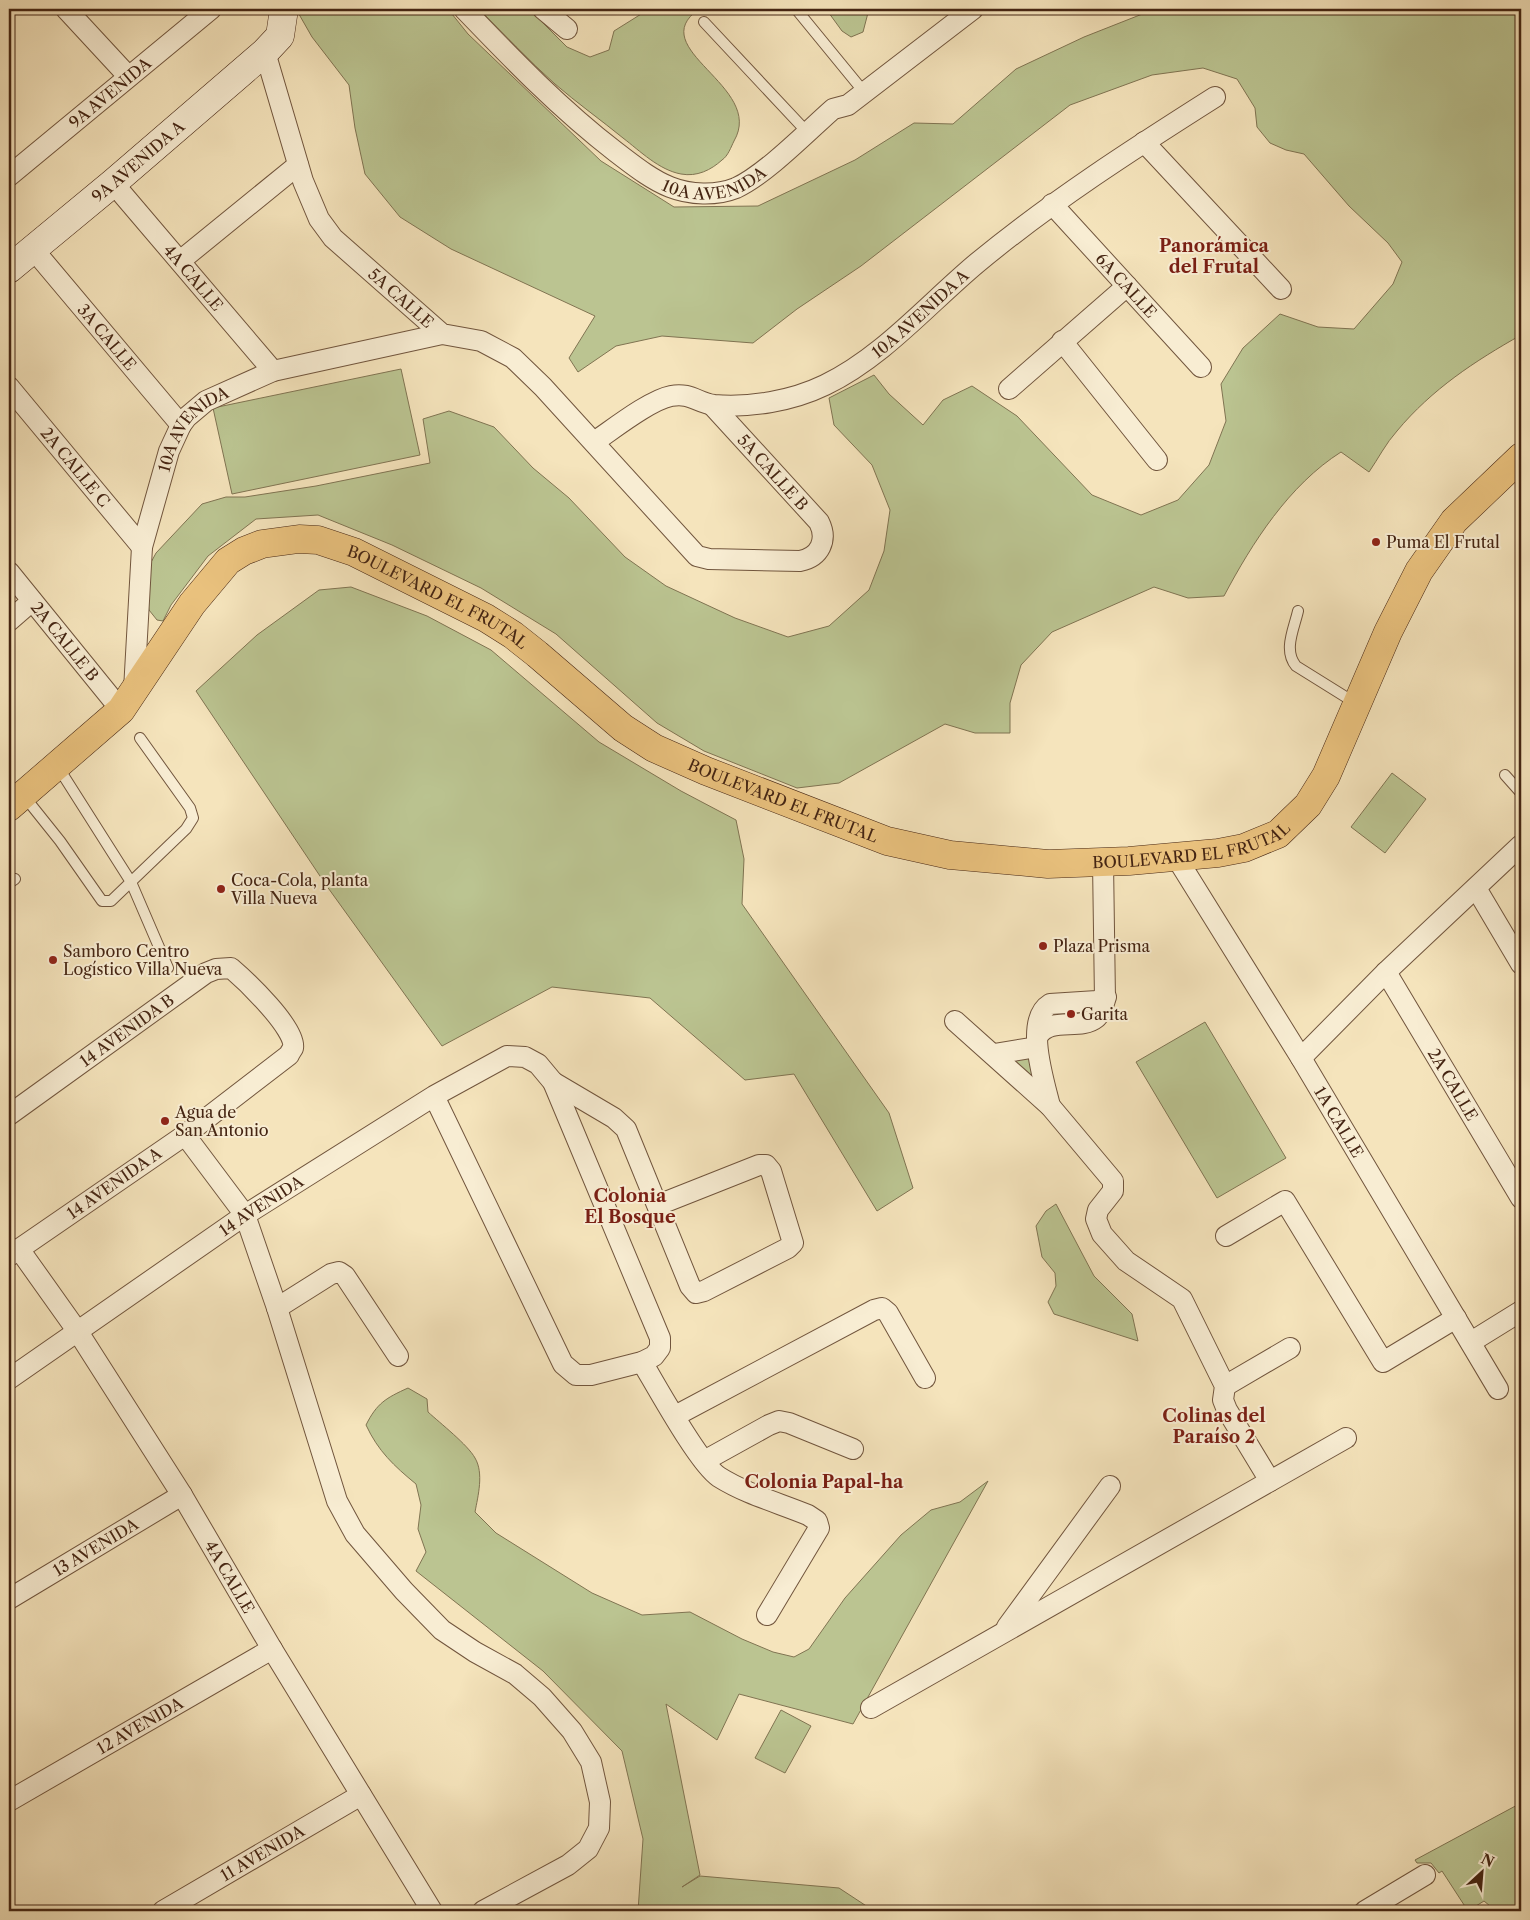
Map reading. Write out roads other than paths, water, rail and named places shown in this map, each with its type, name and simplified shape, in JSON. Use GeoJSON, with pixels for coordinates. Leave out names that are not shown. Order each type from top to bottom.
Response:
{"type":"FeatureCollection","features":[{"type":"Feature","properties":{"kind":"main road","name":"BOULEVARD EL FRUTAL"},"geometry":{"type":"LineString","coordinates":[[16,801],[58,766],[127,700],[192,604],[228,561],[244,551],[262,544],[280,540],[318,540],[354,552],[486,618],[513,635],[537,654],[623,728],[654,748],[706,772],[887,842],[916,849],[1003,861],[1048,864],[1176,857],[1218,853],[1256,845],[1278,834],[1288,826],[1308,805],[1326,776],[1388,632],[1423,564],[1454,521],[1521,457]]}},
{"type":"Feature","properties":{"kind":"street"},"geometry":{"type":"LineString","coordinates":[[66,9],[128,76]]}},
{"type":"Feature","properties":{"kind":"street","name":"9A AVENIDA"},"geometry":{"type":"LineString","coordinates":[[9,176],[210,9]]}},
{"type":"Feature","properties":{"kind":"street"},"geometry":{"type":"LineString","coordinates":[[265,52],[280,36],[284,9]]}},
{"type":"Feature","properties":{"kind":"street","name":"10A AVENIDA"},"geometry":{"type":"LineString","coordinates":[[464,9],[568,112],[636,167],[668,186],[686,192],[701,193],[720,193],[737,187],[758,174],[833,109],[848,105],[972,9]]}},
{"type":"Feature","properties":{"kind":"street"},"geometry":{"type":"LineString","coordinates":[[543,9],[567,29]]}},
{"type":"Feature","properties":{"kind":"street","name":"5A CALLE"},"geometry":{"type":"LineString","coordinates":[[265,52],[303,182],[319,219],[333,238],[442,334],[481,341],[513,358],[543,387],[697,556]]}},
{"type":"Feature","properties":{"kind":"street","name":"9A AVENIDA A"},"geometry":{"type":"LineString","coordinates":[[9,269],[113,183],[265,52]]}},
{"type":"Feature","properties":{"kind":"street","name":"10A AVENIDA A"},"geometry":{"type":"LineString","coordinates":[[594,442],[666,398],[687,395],[712,405],[750,405],[779,400],[824,386],[885,345],[977,263],[1052,204],[1215,97]]}},
{"type":"Feature","properties":{"kind":"street"},"geometry":{"type":"LineString","coordinates":[[1144,142],[1281,289]]}},
{"type":"Feature","properties":{"kind":"street"},"geometry":{"type":"LineString","coordinates":[[180,261],[298,164]]}},
{"type":"Feature","properties":{"kind":"street","name":"4A CALLE"},"geometry":{"type":"LineString","coordinates":[[113,183],[273,371]]}},
{"type":"Feature","properties":{"kind":"street","name":"6A CALLE"},"geometry":{"type":"LineString","coordinates":[[1052,204],[1201,367]]}},
{"type":"Feature","properties":{"kind":"street","name":"3A CALLE"},"geometry":{"type":"LineString","coordinates":[[33,249],[181,425]]}},
{"type":"Feature","properties":{"kind":"street"},"geometry":{"type":"LineString","coordinates":[[1010,389],[1062,341],[1127,286]]}},
{"type":"Feature","properties":{"kind":"street","name":"10A AVENIDA"},"geometry":{"type":"LineString","coordinates":[[127,700],[142,547],[157,490],[181,425],[194,410],[206,401],[273,371],[442,334]]}},
{"type":"Feature","properties":{"kind":"street"},"geometry":{"type":"LineString","coordinates":[[1062,341],[1157,460]]}},
{"type":"Feature","properties":{"kind":"street","name":"2A CALLE C"},"geometry":{"type":"LineString","coordinates":[[9,387],[142,547]]}},
{"type":"Feature","properties":{"kind":"street","name":"5A CALLE B"},"geometry":{"type":"LineString","coordinates":[[697,556],[709,559],[800,561],[811,558],[822,544],[823,532],[819,522],[712,405]]}},
{"type":"Feature","properties":{"kind":"street","name":"2A CALLE B"},"geometry":{"type":"LineString","coordinates":[[9,572],[32,601],[127,700]]}},
{"type":"Feature","properties":{"kind":"street"},"geometry":{"type":"LineString","coordinates":[[9,621],[32,601]]}},
{"type":"Feature","properties":{"kind":"street"},"geometry":{"type":"LineString","coordinates":[[1301,1058],[1386,972],[1521,845]]}},
{"type":"Feature","properties":{"kind":"street","name":"1A CALLE"},"geometry":{"type":"LineString","coordinates":[[1176,857],[1301,1058],[1498,1389]]}},
{"type":"Feature","properties":{"kind":"street"},"geometry":{"type":"LineString","coordinates":[[1050,1106],[1038,1042],[1037,1031],[1040,1014],[1050,1004],[1097,1001],[1106,997],[1103,862]]}},
{"type":"Feature","properties":{"kind":"street"},"geometry":{"type":"LineString","coordinates":[[1476,888],[1521,964]]}},
{"type":"Feature","properties":{"kind":"street","name":"14 AVENIDA B"},"geometry":{"type":"LineString","coordinates":[[9,1115],[206,973],[216,969],[231,968],[265,1000],[292,1037],[293,1047],[289,1055]]}},
{"type":"Feature","properties":{"kind":"street","name":"2A CALLE"},"geometry":{"type":"LineString","coordinates":[[1386,972],[1521,1198]]}},
{"type":"Feature","properties":{"kind":"street"},"geometry":{"type":"LineString","coordinates":[[955,1021],[1050,1106],[1113,1181],[1112,1191],[1098,1210],[1096,1219],[1102,1234],[1126,1261],[1153,1282],[1171,1290],[1182,1300],[1225,1386],[1224,1400],[1226,1410],[1270,1481]]}},
{"type":"Feature","properties":{"kind":"street"},"geometry":{"type":"LineString","coordinates":[[994,1054],[1038,1042]]}},
{"type":"Feature","properties":{"kind":"street","name":"14 AVENIDA A"},"geometry":{"type":"LineString","coordinates":[[14,1252],[185,1134],[289,1055]]}},
{"type":"Feature","properties":{"kind":"street","name":"14 AVENIDA"},"geometry":{"type":"LineString","coordinates":[[9,1379],[245,1216],[434,1096],[506,1056],[525,1057],[538,1064],[553,1082]]}},
{"type":"Feature","properties":{"kind":"street"},"geometry":{"type":"LineString","coordinates":[[553,1082],[614,1118],[626,1129],[690,1286],[696,1293],[713,1287],[788,1248],[793,1243],[774,1180],[766,1165],[759,1165],[658,1205]]}},
{"type":"Feature","properties":{"kind":"street"},"geometry":{"type":"LineString","coordinates":[[434,1096],[563,1364],[576,1375],[591,1375],[642,1362],[654,1356],[660,1348],[660,1338],[553,1082]]}},
{"type":"Feature","properties":{"kind":"street"},"geometry":{"type":"LineString","coordinates":[[185,1134],[245,1216],[277,1308],[337,1501],[355,1534],[404,1591],[442,1630],[515,1674],[542,1696],[572,1730],[591,1762],[600,1802],[599,1828],[588,1849],[568,1865],[483,1911]]}},
{"type":"Feature","properties":{"kind":"street"},"geometry":{"type":"LineString","coordinates":[[1226,1236],[1285,1201],[1383,1362],[1456,1318]]}},
{"type":"Feature","properties":{"kind":"street","name":"4A CALLE"},"geometry":{"type":"LineString","coordinates":[[14,1252],[78,1332],[182,1495],[272,1649],[432,1911]]}},
{"type":"Feature","properties":{"kind":"street"},"geometry":{"type":"LineString","coordinates":[[277,1308],[331,1274],[339,1272],[345,1276],[398,1356]]}},
{"type":"Feature","properties":{"kind":"street"},"geometry":{"type":"LineString","coordinates":[[675,1416],[874,1310],[882,1308],[888,1313],[925,1378]]}},
{"type":"Feature","properties":{"kind":"street"},"geometry":{"type":"LineString","coordinates":[[1471,1342],[1521,1312]]}},
{"type":"Feature","properties":{"kind":"street"},"geometry":{"type":"LineString","coordinates":[[1225,1386],[1290,1348]]}},
{"type":"Feature","properties":{"kind":"street"},"geometry":{"type":"LineString","coordinates":[[642,1362],[704,1461],[717,1476],[808,1515],[817,1521],[819,1528],[767,1615]]}},
{"type":"Feature","properties":{"kind":"street"},"geometry":{"type":"LineString","coordinates":[[704,1461],[769,1424],[779,1421],[789,1423],[853,1449]]}},
{"type":"Feature","properties":{"kind":"street"},"geometry":{"type":"LineString","coordinates":[[870,1708],[1346,1438]]}},
{"type":"Feature","properties":{"kind":"street"},"geometry":{"type":"LineString","coordinates":[[1002,1633],[1110,1486]]}},
{"type":"Feature","properties":{"kind":"street","name":"13 AVENIDA"},"geometry":{"type":"LineString","coordinates":[[9,1599],[182,1495]]}},
{"type":"Feature","properties":{"kind":"street","name":"12 AVENIDA"},"geometry":{"type":"LineString","coordinates":[[9,1801],[272,1649]]}},
{"type":"Feature","properties":{"kind":"street","name":"11 AVENIDA"},"geometry":{"type":"LineString","coordinates":[[163,1911],[361,1795]]}},
{"type":"Feature","properties":{"kind":"street"},"geometry":{"type":"LineString","coordinates":[[1365,1911],[1425,1875]]}},
{"type":"Feature","properties":{"kind":"lane"},"geometry":{"type":"LineString","coordinates":[[796,9],[864,92]]}},
{"type":"Feature","properties":{"kind":"lane"},"geometry":{"type":"LineString","coordinates":[[704,22],[807,132]]}},
{"type":"Feature","properties":{"kind":"lane"},"geometry":{"type":"LineString","coordinates":[[1298,611],[1289,646],[1291,660],[1296,666],[1358,704]]}},
{"type":"Feature","properties":{"kind":"lane"},"geometry":{"type":"LineString","coordinates":[[16,801],[60,841],[102,901],[111,902],[186,829],[192,818],[190,808],[140,738]]}},
{"type":"Feature","properties":{"kind":"lane"},"geometry":{"type":"LineString","coordinates":[[58,766],[131,882],[168,968]]}},
{"type":"Feature","properties":{"kind":"lane"},"geometry":{"type":"LineString","coordinates":[[1504,775],[1521,793]]}},
{"type":"Feature","properties":{"kind":"place","name":"Puma El Frutal"},"geometry":{"type":"Point","coordinates":[1376,542]}},
{"type":"Feature","properties":{"kind":"place","name":"Coca-Cola, planta Villa Nueva"},"geometry":{"type":"Point","coordinates":[221,889]}},
{"type":"Feature","properties":{"kind":"place","name":"Plaza Prisma"},"geometry":{"type":"Point","coordinates":[1043,946]}},
{"type":"Feature","properties":{"kind":"place","name":"Samboro Centro Logístico Villa Nueva"},"geometry":{"type":"Point","coordinates":[53,960]}},
{"type":"Feature","properties":{"kind":"place","name":"Garita"},"geometry":{"type":"Point","coordinates":[1071,1014]}},
{"type":"Feature","properties":{"kind":"place","name":"Agua de San Antonio"},"geometry":{"type":"Point","coordinates":[165,1121]}},
{"type":"Feature","properties":{"kind":"district","name":"Panorámica del Frutal"},"geometry":{"type":"Point","coordinates":[1214,256]}},
{"type":"Feature","properties":{"kind":"district","name":"Colonia El Bosque"},"geometry":{"type":"Point","coordinates":[630,1206]}},
{"type":"Feature","properties":{"kind":"district","name":"Colinas del Paraíso 2"},"geometry":{"type":"Point","coordinates":[1214,1426]}},
{"type":"Feature","properties":{"kind":"district","name":"Colonia Papal-ha"},"geometry":{"type":"Point","coordinates":[824,1482]}}]}
